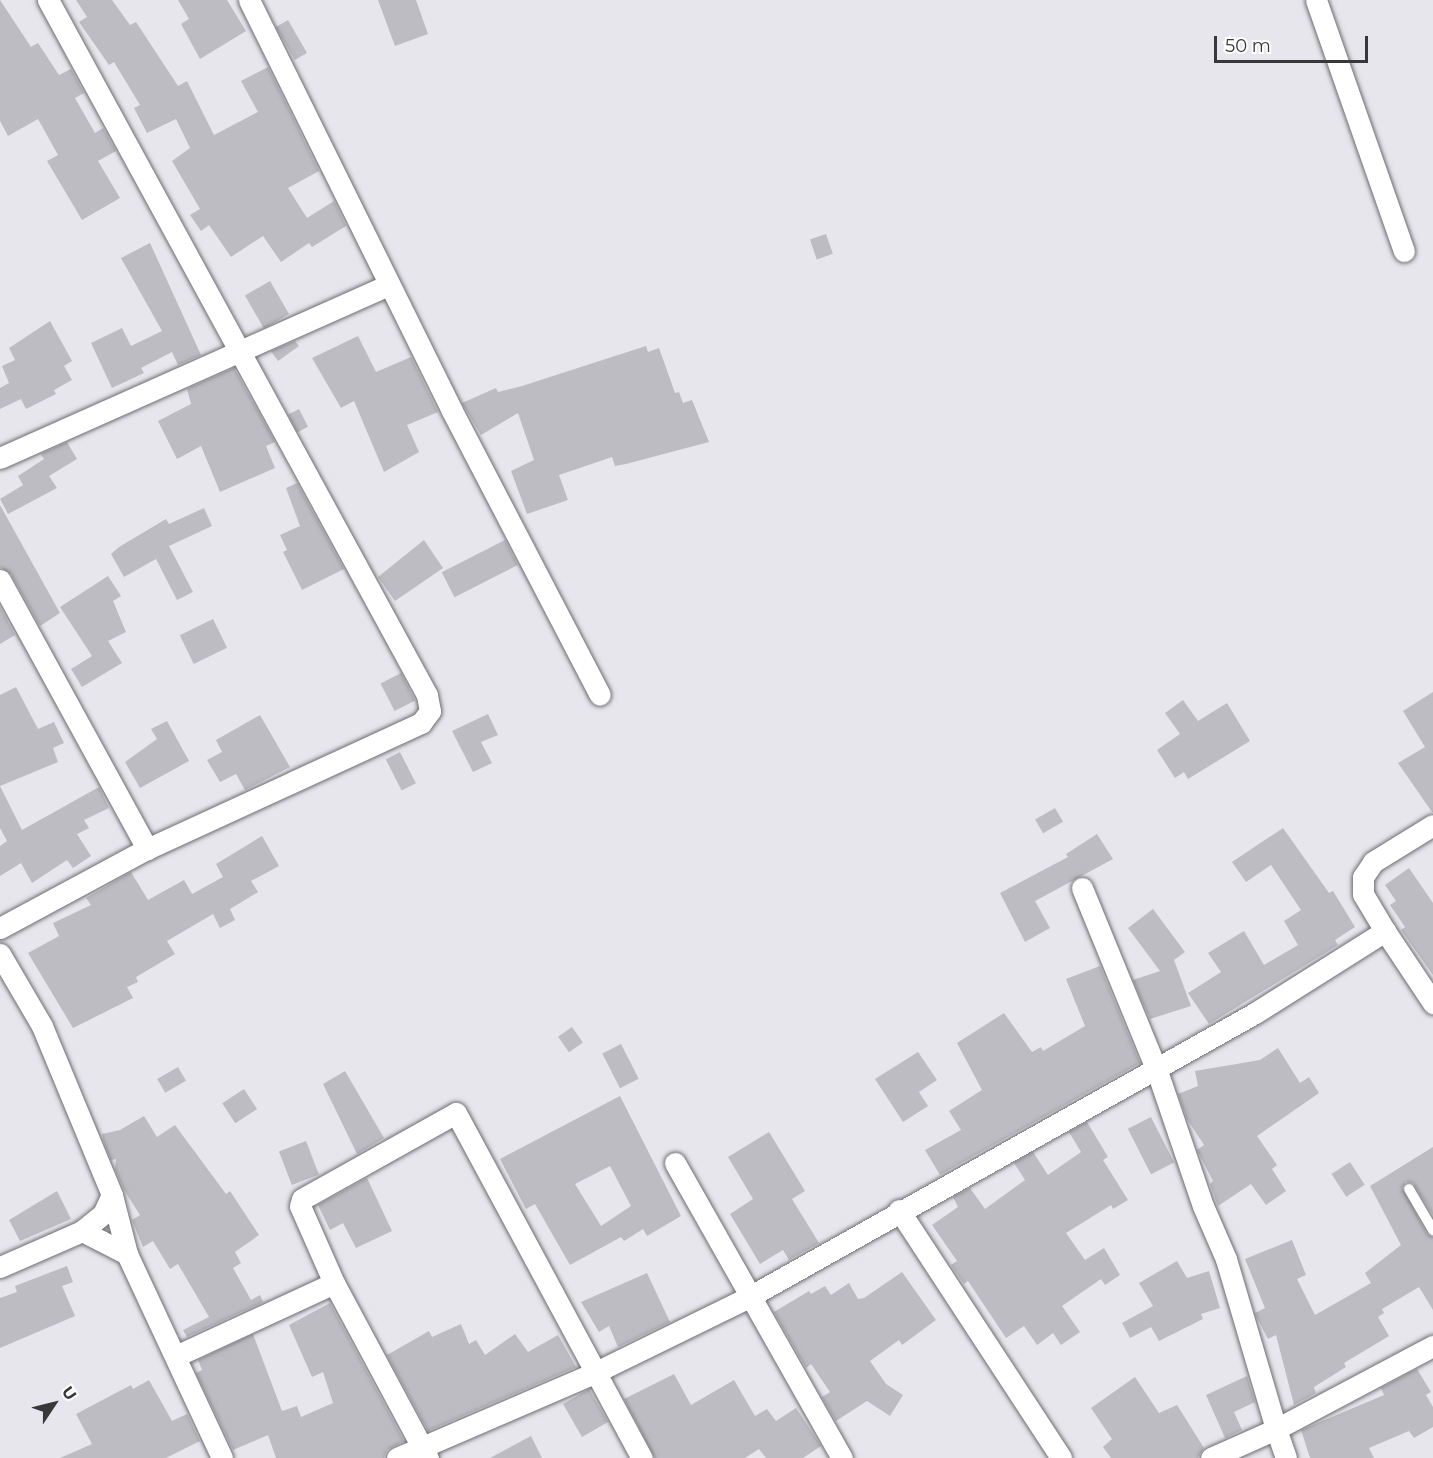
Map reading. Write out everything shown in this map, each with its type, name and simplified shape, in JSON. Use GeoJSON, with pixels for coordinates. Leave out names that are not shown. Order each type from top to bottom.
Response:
{"type":"FeatureCollection","features":[{"type":"Feature","properties":{"kind":"street"},"geometry":{"type":"LineString","coordinates":[[0,928],[147,849],[421,723],[430,711],[427,695],[48,0]]}},
{"type":"Feature","properties":{"kind":"street"},"geometry":{"type":"LineString","coordinates":[[249,0],[389,285],[600,695]]}},
{"type":"Feature","properties":{"kind":"street"},"geometry":{"type":"LineString","coordinates":[[1316,0],[1404,251]]}},
{"type":"Feature","properties":{"kind":"street"},"geometry":{"type":"LineString","coordinates":[[0,458],[389,285]]}},
{"type":"Feature","properties":{"kind":"street"},"geometry":{"type":"LineString","coordinates":[[0,580],[147,849]]}},
{"type":"Feature","properties":{"kind":"street"},"geometry":{"type":"LineString","coordinates":[[1433,825],[1373,862],[1363,876],[1363,894],[1433,1003]]}},
{"type":"Feature","properties":{"kind":"street"},"geometry":{"type":"LineString","coordinates":[[1082,888],[1157,1071],[1203,1206],[1226,1259],[1286,1458]]}},
{"type":"Feature","properties":{"kind":"street"},"geometry":{"type":"LineString","coordinates":[[397,1458],[425,1453],[749,1296],[899,1210],[1157,1071],[1385,931]]}},
{"type":"Feature","properties":{"kind":"street"},"geometry":{"type":"LineString","coordinates":[[0,954],[42,1026],[112,1195],[127,1254],[222,1458]]}},
{"type":"Feature","properties":{"kind":"street"},"geometry":{"type":"LineString","coordinates":[[425,1453],[334,1283],[299,1202],[456,1113],[594,1373],[642,1458]]}},
{"type":"Feature","properties":{"kind":"street"},"geometry":{"type":"LineString","coordinates":[[675,1163],[842,1458]]}},
{"type":"Feature","properties":{"kind":"street"},"geometry":{"type":"LineString","coordinates":[[0,1268],[82,1231],[103,1214],[112,1195]]}},
{"type":"Feature","properties":{"kind":"street"},"geometry":{"type":"LineString","coordinates":[[899,1210],[1060,1458]]}},
{"type":"Feature","properties":{"kind":"street"},"geometry":{"type":"LineString","coordinates":[[82,1231],[127,1254]]}},
{"type":"Feature","properties":{"kind":"street"},"geometry":{"type":"LineString","coordinates":[[176,1356],[334,1283]]}},
{"type":"Feature","properties":{"kind":"street"},"geometry":{"type":"LineString","coordinates":[[1211,1458],[1276,1429],[1433,1346]]}},
{"type":"Feature","properties":{"kind":"lane"},"geometry":{"type":"LineString","coordinates":[[1409,1189],[1433,1230]]}},
{"type":"Feature","properties":{"kind":"building"},"geometry":{"type":"Polygon","coordinates":[[[0,0],[31,47],[38,43],[59,75],[71,69],[84,93],[75,98],[95,133],[103,128],[116,151],[98,161],[120,198],[82,220],[47,161],[58,155],[38,119],[8,136],[0,121],[0,0]]]}},
{"type":"Feature","properties":{"kind":"building"},"geometry":{"type":"Polygon","coordinates":[[[76,0],[112,0],[130,25],[136,22],[178,86],[187,81],[214,135],[258,112],[241,81],[268,67],[319,171],[288,188],[307,218],[334,201],[346,226],[312,247],[309,243],[281,262],[263,236],[231,257],[209,225],[201,231],[190,215],[200,209],[172,161],[190,148],[176,119],[147,133],[134,108],[140,105],[114,62],[109,65],[79,22],[87,17],[76,0]]]}},
{"type":"Feature","properties":{"kind":"building"},"geometry":{"type":"Polygon","coordinates":[[[178,0],[227,0],[246,31],[200,59],[181,24],[189,19],[178,0]]]}},
{"type":"Feature","properties":{"kind":"building"},"geometry":{"type":"Polygon","coordinates":[[[378,0],[416,0],[428,34],[395,46],[378,0]]]}},
{"type":"Feature","properties":{"kind":"building"},"geometry":{"type":"Polygon","coordinates":[[[288,20],[307,53],[295,60],[276,27],[288,20]]]}},
{"type":"Feature","properties":{"kind":"building"},"geometry":{"type":"Polygon","coordinates":[[[826,234],[833,254],[817,259],[810,240],[826,234]]]}},
{"type":"Feature","properties":{"kind":"building"},"geometry":{"type":"Polygon","coordinates":[[[150,243],[201,355],[178,365],[172,352],[141,368],[144,373],[112,388],[91,343],[122,328],[131,346],[162,331],[121,258],[150,243]]]}},
{"type":"Feature","properties":{"kind":"building"},"geometry":{"type":"Polygon","coordinates":[[[270,281],[289,314],[264,328],[245,296],[270,281]]]}},
{"type":"Feature","properties":{"kind":"building"},"geometry":{"type":"Polygon","coordinates":[[[50,321],[72,361],[64,366],[72,380],[54,390],[56,394],[26,409],[21,399],[0,409],[0,388],[9,383],[2,366],[15,360],[9,348],[50,321]]]}},
{"type":"Feature","properties":{"kind":"building"},"geometry":{"type":"Polygon","coordinates":[[[358,336],[376,372],[411,357],[438,412],[407,425],[419,452],[384,472],[354,401],[341,408],[312,358],[358,336]]]}},
{"type":"Feature","properties":{"kind":"building"},"geometry":{"type":"Polygon","coordinates":[[[295,341],[299,346],[278,361],[271,351],[295,341]]]}},
{"type":"Feature","properties":{"kind":"building"},"geometry":{"type":"Polygon","coordinates":[[[646,346],[648,352],[659,348],[675,393],[679,392],[683,403],[692,400],[709,442],[615,466],[612,457],[559,475],[568,500],[527,514],[511,471],[534,460],[518,413],[481,435],[462,403],[496,388],[498,392],[522,386],[646,346]]]}},
{"type":"Feature","properties":{"kind":"building"},"geometry":{"type":"Polygon","coordinates":[[[234,368],[275,442],[266,446],[275,468],[220,492],[201,446],[177,459],[158,421],[191,404],[187,389],[234,368]]]}},
{"type":"Feature","properties":{"kind":"building"},"geometry":{"type":"Polygon","coordinates":[[[299,409],[308,427],[297,432],[288,414],[299,409]]]}},
{"type":"Feature","properties":{"kind":"building"},"geometry":{"type":"Polygon","coordinates":[[[67,442],[77,459],[49,476],[57,488],[8,514],[0,499],[23,485],[18,476],[44,459],[41,454],[67,442]]]}},
{"type":"Feature","properties":{"kind":"building"},"geometry":{"type":"Polygon","coordinates":[[[297,483],[344,569],[302,590],[283,552],[287,550],[280,535],[300,526],[286,488],[297,483]]]}},
{"type":"Feature","properties":{"kind":"building"},"geometry":{"type":"Polygon","coordinates":[[[0,505],[60,613],[40,626],[11,574],[0,567],[0,505]]]}},
{"type":"Feature","properties":{"kind":"building"},"geometry":{"type":"Polygon","coordinates":[[[204,508],[212,526],[169,546],[193,592],[177,600],[156,559],[124,577],[111,554],[119,547],[166,519],[169,524],[204,508]]]}},
{"type":"Feature","properties":{"kind":"building"},"geometry":{"type":"Polygon","coordinates":[[[424,540],[443,568],[395,601],[378,577],[424,540]]]}},
{"type":"Feature","properties":{"kind":"building"},"geometry":{"type":"Polygon","coordinates":[[[505,540],[518,565],[454,597],[442,572],[505,540]]]}},
{"type":"Feature","properties":{"kind":"building"},"geometry":{"type":"Polygon","coordinates":[[[108,576],[121,596],[113,601],[126,632],[108,641],[122,663],[82,687],[71,669],[92,656],[60,607],[108,576]]]}},
{"type":"Feature","properties":{"kind":"building"},"geometry":{"type":"Polygon","coordinates":[[[0,607],[15,635],[0,644],[0,607]]]}},
{"type":"Feature","properties":{"kind":"building"},"geometry":{"type":"Polygon","coordinates":[[[213,619],[227,648],[194,664],[180,635],[213,619]]]}},
{"type":"Feature","properties":{"kind":"building"},"geometry":{"type":"Polygon","coordinates":[[[401,673],[415,701],[395,711],[381,683],[401,673]]]}},
{"type":"Feature","properties":{"kind":"building"},"geometry":{"type":"Polygon","coordinates":[[[16,687],[38,729],[54,722],[64,743],[53,748],[58,762],[0,786],[0,695],[16,687]]]}},
{"type":"Feature","properties":{"kind":"building"},"geometry":{"type":"Polygon","coordinates":[[[1433,692],[1432,812],[1398,763],[1425,747],[1403,711],[1433,692]]]}},
{"type":"Feature","properties":{"kind":"building"},"geometry":{"type":"Polygon","coordinates":[[[1183,700],[1198,721],[1227,703],[1250,741],[1188,779],[1184,772],[1175,778],[1157,750],[1180,734],[1165,713],[1183,700]]]}},
{"type":"Feature","properties":{"kind":"building"},"geometry":{"type":"Polygon","coordinates":[[[488,714],[498,735],[481,742],[492,763],[473,772],[452,731],[488,714]]]}},
{"type":"Feature","properties":{"kind":"building"},"geometry":{"type":"Polygon","coordinates":[[[260,715],[290,767],[245,790],[236,774],[220,782],[207,760],[222,752],[216,740],[260,715]]]}},
{"type":"Feature","properties":{"kind":"building"},"geometry":{"type":"Polygon","coordinates":[[[167,721],[189,761],[140,788],[125,762],[157,739],[151,729],[167,721]]]}},
{"type":"Feature","properties":{"kind":"building"},"geometry":{"type":"Polygon","coordinates":[[[400,752],[416,783],[402,790],[386,759],[400,752]]]}},
{"type":"Feature","properties":{"kind":"building"},"geometry":{"type":"Polygon","coordinates":[[[0,786],[22,830],[99,787],[109,808],[84,820],[89,828],[77,834],[91,856],[73,868],[67,860],[32,883],[21,863],[0,876],[0,846],[7,841],[0,828],[0,786]]]}},
{"type":"Feature","properties":{"kind":"building"},"geometry":{"type":"Polygon","coordinates":[[[1055,808],[1063,822],[1043,833],[1035,819],[1055,808]]]}},
{"type":"Feature","properties":{"kind":"building"},"geometry":{"type":"Polygon","coordinates":[[[1283,828],[1329,893],[1333,891],[1355,927],[1335,940],[1338,945],[1209,1024],[1188,993],[1221,972],[1208,953],[1244,931],[1264,965],[1298,945],[1284,921],[1301,910],[1271,865],[1246,882],[1232,862],[1283,828]]]}},
{"type":"Feature","properties":{"kind":"building"},"geometry":{"type":"Polygon","coordinates":[[[1097,834],[1113,859],[1035,901],[1050,928],[1025,942],[1000,893],[1068,857],[1066,854],[1097,834]]]}},
{"type":"Feature","properties":{"kind":"building"},"geometry":{"type":"Polygon","coordinates":[[[262,836],[279,866],[251,881],[258,892],[230,909],[235,920],[220,928],[213,914],[167,941],[175,954],[136,977],[138,982],[127,987],[133,998],[73,1028],[28,953],[59,936],[53,923],[91,905],[86,898],[131,872],[148,900],[184,880],[192,894],[223,877],[216,864],[262,836]]]}},
{"type":"Feature","properties":{"kind":"building"},"geometry":{"type":"Polygon","coordinates":[[[1409,868],[1433,903],[1433,975],[1401,930],[1405,927],[1390,905],[1396,901],[1385,885],[1409,868]]]}},
{"type":"Feature","properties":{"kind":"building"},"geometry":{"type":"Polygon","coordinates":[[[1153,909],[1185,952],[1174,960],[1191,1006],[1150,1019],[1133,980],[1160,971],[1128,928],[1153,909]]]}},
{"type":"Feature","properties":{"kind":"building"},"geometry":{"type":"Polygon","coordinates":[[[1100,966],[1140,1063],[940,1175],[925,1150],[961,1130],[949,1111],[982,1090],[957,1043],[1004,1013],[1032,1052],[1041,1047],[1043,1051],[1085,1026],[1066,979],[1100,966]]]}},
{"type":"Feature","properties":{"kind":"building"},"geometry":{"type":"Polygon","coordinates":[[[572,1027],[583,1043],[569,1052],[558,1037],[572,1027]]]}},
{"type":"Feature","properties":{"kind":"building"},"geometry":{"type":"Polygon","coordinates":[[[621,1044],[639,1079],[620,1088],[602,1054],[621,1044]]]}},
{"type":"Feature","properties":{"kind":"building"},"geometry":{"type":"Polygon","coordinates":[[[1278,1048],[1300,1083],[1309,1077],[1319,1093],[1257,1136],[1277,1165],[1272,1169],[1286,1191],[1266,1205],[1251,1184],[1218,1206],[1210,1184],[1213,1181],[1197,1150],[1204,1145],[1187,1119],[1178,1094],[1198,1086],[1195,1071],[1260,1060],[1278,1048]]]}},
{"type":"Feature","properties":{"kind":"building"},"geometry":{"type":"Polygon","coordinates":[[[918,1052],[937,1080],[919,1092],[928,1106],[903,1122],[875,1079],[918,1052]]]}},
{"type":"Feature","properties":{"kind":"building"},"geometry":{"type":"Polygon","coordinates":[[[178,1067],[186,1081],[165,1093],[157,1079],[178,1067]]]}},
{"type":"Feature","properties":{"kind":"building"},"geometry":{"type":"Polygon","coordinates":[[[345,1071],[384,1138],[357,1154],[323,1084],[345,1071]]]}},
{"type":"Feature","properties":{"kind":"building"},"geometry":{"type":"Polygon","coordinates":[[[244,1089],[257,1109],[235,1123],[222,1103],[244,1089]]]}},
{"type":"Feature","properties":{"kind":"building"},"geometry":{"type":"Polygon","coordinates":[[[620,1096],[681,1216],[647,1236],[643,1229],[624,1241],[621,1237],[570,1265],[535,1204],[526,1209],[500,1159],[620,1096]],[[610,1166],[575,1184],[601,1226],[631,1206],[610,1166]]]}},
{"type":"Feature","properties":{"kind":"building"},"geometry":{"type":"Polygon","coordinates":[[[144,1116],[157,1137],[175,1125],[226,1194],[230,1191],[259,1235],[235,1252],[241,1263],[233,1268],[251,1300],[260,1295],[263,1302],[187,1337],[183,1330],[209,1317],[178,1264],[170,1269],[153,1241],[143,1247],[132,1220],[140,1215],[124,1190],[115,1169],[116,1159],[111,1160],[103,1140],[102,1134],[120,1130],[144,1116]]]}},
{"type":"Feature","properties":{"kind":"building"},"geometry":{"type":"Polygon","coordinates":[[[1151,1117],[1174,1162],[1151,1174],[1128,1129],[1151,1117]]]}},
{"type":"Feature","properties":{"kind":"building"},"geometry":{"type":"Polygon","coordinates":[[[1087,1122],[1108,1157],[1103,1160],[1128,1200],[1113,1209],[1111,1205],[1066,1233],[1085,1260],[1104,1248],[1120,1275],[1105,1285],[1101,1279],[1062,1306],[1080,1332],[1061,1345],[1053,1333],[1037,1345],[1024,1326],[1006,1338],[968,1281],[964,1284],[951,1265],[957,1261],[932,1225],[958,1207],[953,1197],[970,1188],[985,1209],[1025,1180],[1014,1163],[1033,1152],[1048,1175],[1081,1152],[1069,1132],[1087,1122]]]}},
{"type":"Feature","properties":{"kind":"building"},"geometry":{"type":"Polygon","coordinates":[[[769,1132],[805,1191],[792,1199],[819,1243],[789,1260],[783,1250],[760,1264],[730,1214],[753,1199],[728,1157],[769,1132]]]}},
{"type":"Feature","properties":{"kind":"building"},"geometry":{"type":"Polygon","coordinates":[[[306,1141],[319,1175],[292,1185],[279,1151],[306,1141]]]}},
{"type":"Feature","properties":{"kind":"building"},"geometry":{"type":"Polygon","coordinates":[[[1433,1147],[1433,1215],[1413,1183],[1406,1182],[1402,1188],[1427,1234],[1433,1237],[1433,1310],[1419,1287],[1382,1309],[1384,1313],[1378,1317],[1389,1336],[1344,1363],[1346,1367],[1314,1387],[1316,1393],[1294,1405],[1276,1335],[1268,1339],[1256,1316],[1255,1313],[1265,1308],[1245,1259],[1292,1240],[1306,1275],[1297,1279],[1315,1315],[1371,1283],[1365,1273],[1401,1245],[1370,1186],[1433,1147]]]}},
{"type":"Feature","properties":{"kind":"building"},"geometry":{"type":"Polygon","coordinates":[[[1350,1162],[1365,1185],[1346,1197],[1332,1174],[1350,1162]]]}},
{"type":"Feature","properties":{"kind":"building"},"geometry":{"type":"Polygon","coordinates":[[[367,1178],[392,1231],[356,1248],[343,1223],[330,1230],[318,1205],[367,1178]]]}},
{"type":"Feature","properties":{"kind":"building"},"geometry":{"type":"Polygon","coordinates":[[[57,1191],[71,1219],[20,1241],[9,1220],[57,1191]]]}},
{"type":"Feature","properties":{"kind":"building"},"geometry":{"type":"Polygon","coordinates":[[[1177,1261],[1187,1278],[1209,1271],[1220,1308],[1201,1314],[1203,1319],[1159,1341],[1151,1327],[1130,1338],[1122,1323],[1153,1306],[1139,1283],[1177,1261]]]}},
{"type":"Feature","properties":{"kind":"building"},"geometry":{"type":"Polygon","coordinates":[[[67,1266],[73,1282],[62,1286],[75,1316],[0,1348],[0,1298],[17,1292],[15,1286],[67,1266]]]}},
{"type":"Feature","properties":{"kind":"building"},"geometry":{"type":"Polygon","coordinates":[[[902,1272],[936,1320],[902,1345],[899,1340],[870,1361],[886,1384],[903,1395],[890,1416],[867,1401],[836,1421],[822,1397],[830,1392],[811,1364],[806,1368],[774,1312],[809,1291],[811,1294],[825,1286],[831,1295],[849,1283],[858,1299],[864,1298],[902,1272]]]}},
{"type":"Feature","properties":{"kind":"building"},"geometry":{"type":"Polygon","coordinates":[[[647,1273],[670,1322],[618,1347],[609,1326],[599,1332],[581,1302],[647,1273]]]}},
{"type":"Feature","properties":{"kind":"building"},"geometry":{"type":"Polygon","coordinates":[[[330,1303],[404,1441],[387,1450],[384,1458],[276,1458],[268,1435],[233,1450],[196,1373],[202,1370],[198,1360],[253,1334],[282,1411],[297,1406],[301,1417],[333,1403],[323,1372],[312,1377],[289,1325],[330,1303]]]}},
{"type":"Feature","properties":{"kind":"building"},"geometry":{"type":"Polygon","coordinates":[[[461,1324],[469,1344],[476,1340],[485,1355],[515,1334],[528,1352],[558,1335],[576,1367],[428,1431],[387,1355],[429,1331],[432,1337],[461,1324]]]}},
{"type":"Feature","properties":{"kind":"building"},"geometry":{"type":"Polygon","coordinates":[[[1417,1369],[1431,1392],[1426,1395],[1433,1407],[1433,1427],[1414,1438],[1409,1431],[1369,1448],[1374,1458],[1310,1458],[1301,1430],[1384,1395],[1381,1388],[1417,1369]]]}},
{"type":"Feature","properties":{"kind":"building"},"geometry":{"type":"Polygon","coordinates":[[[674,1374],[691,1405],[734,1380],[755,1416],[767,1409],[776,1421],[796,1408],[821,1446],[803,1458],[766,1458],[759,1449],[745,1458],[655,1458],[624,1399],[674,1374]]]}},
{"type":"Feature","properties":{"kind":"building"},"geometry":{"type":"Polygon","coordinates":[[[1247,1376],[1255,1402],[1234,1412],[1242,1430],[1225,1438],[1206,1395],[1247,1376]]]}},
{"type":"Feature","properties":{"kind":"building"},"geometry":{"type":"Polygon","coordinates":[[[1135,1377],[1159,1413],[1177,1405],[1204,1448],[1198,1458],[1111,1458],[1103,1447],[1112,1439],[1091,1408],[1135,1377]]]}},
{"type":"Feature","properties":{"kind":"building"},"geometry":{"type":"Polygon","coordinates":[[[149,1380],[172,1421],[187,1414],[200,1441],[166,1458],[60,1458],[92,1444],[76,1414],[131,1385],[133,1389],[149,1380]]]}},
{"type":"Feature","properties":{"kind":"building"},"geometry":{"type":"Polygon","coordinates":[[[589,1389],[608,1422],[582,1437],[563,1404],[589,1389]]]}},
{"type":"Feature","properties":{"kind":"building"},"geometry":{"type":"Polygon","coordinates":[[[531,1436],[542,1458],[490,1458],[531,1436]]]}}]}
